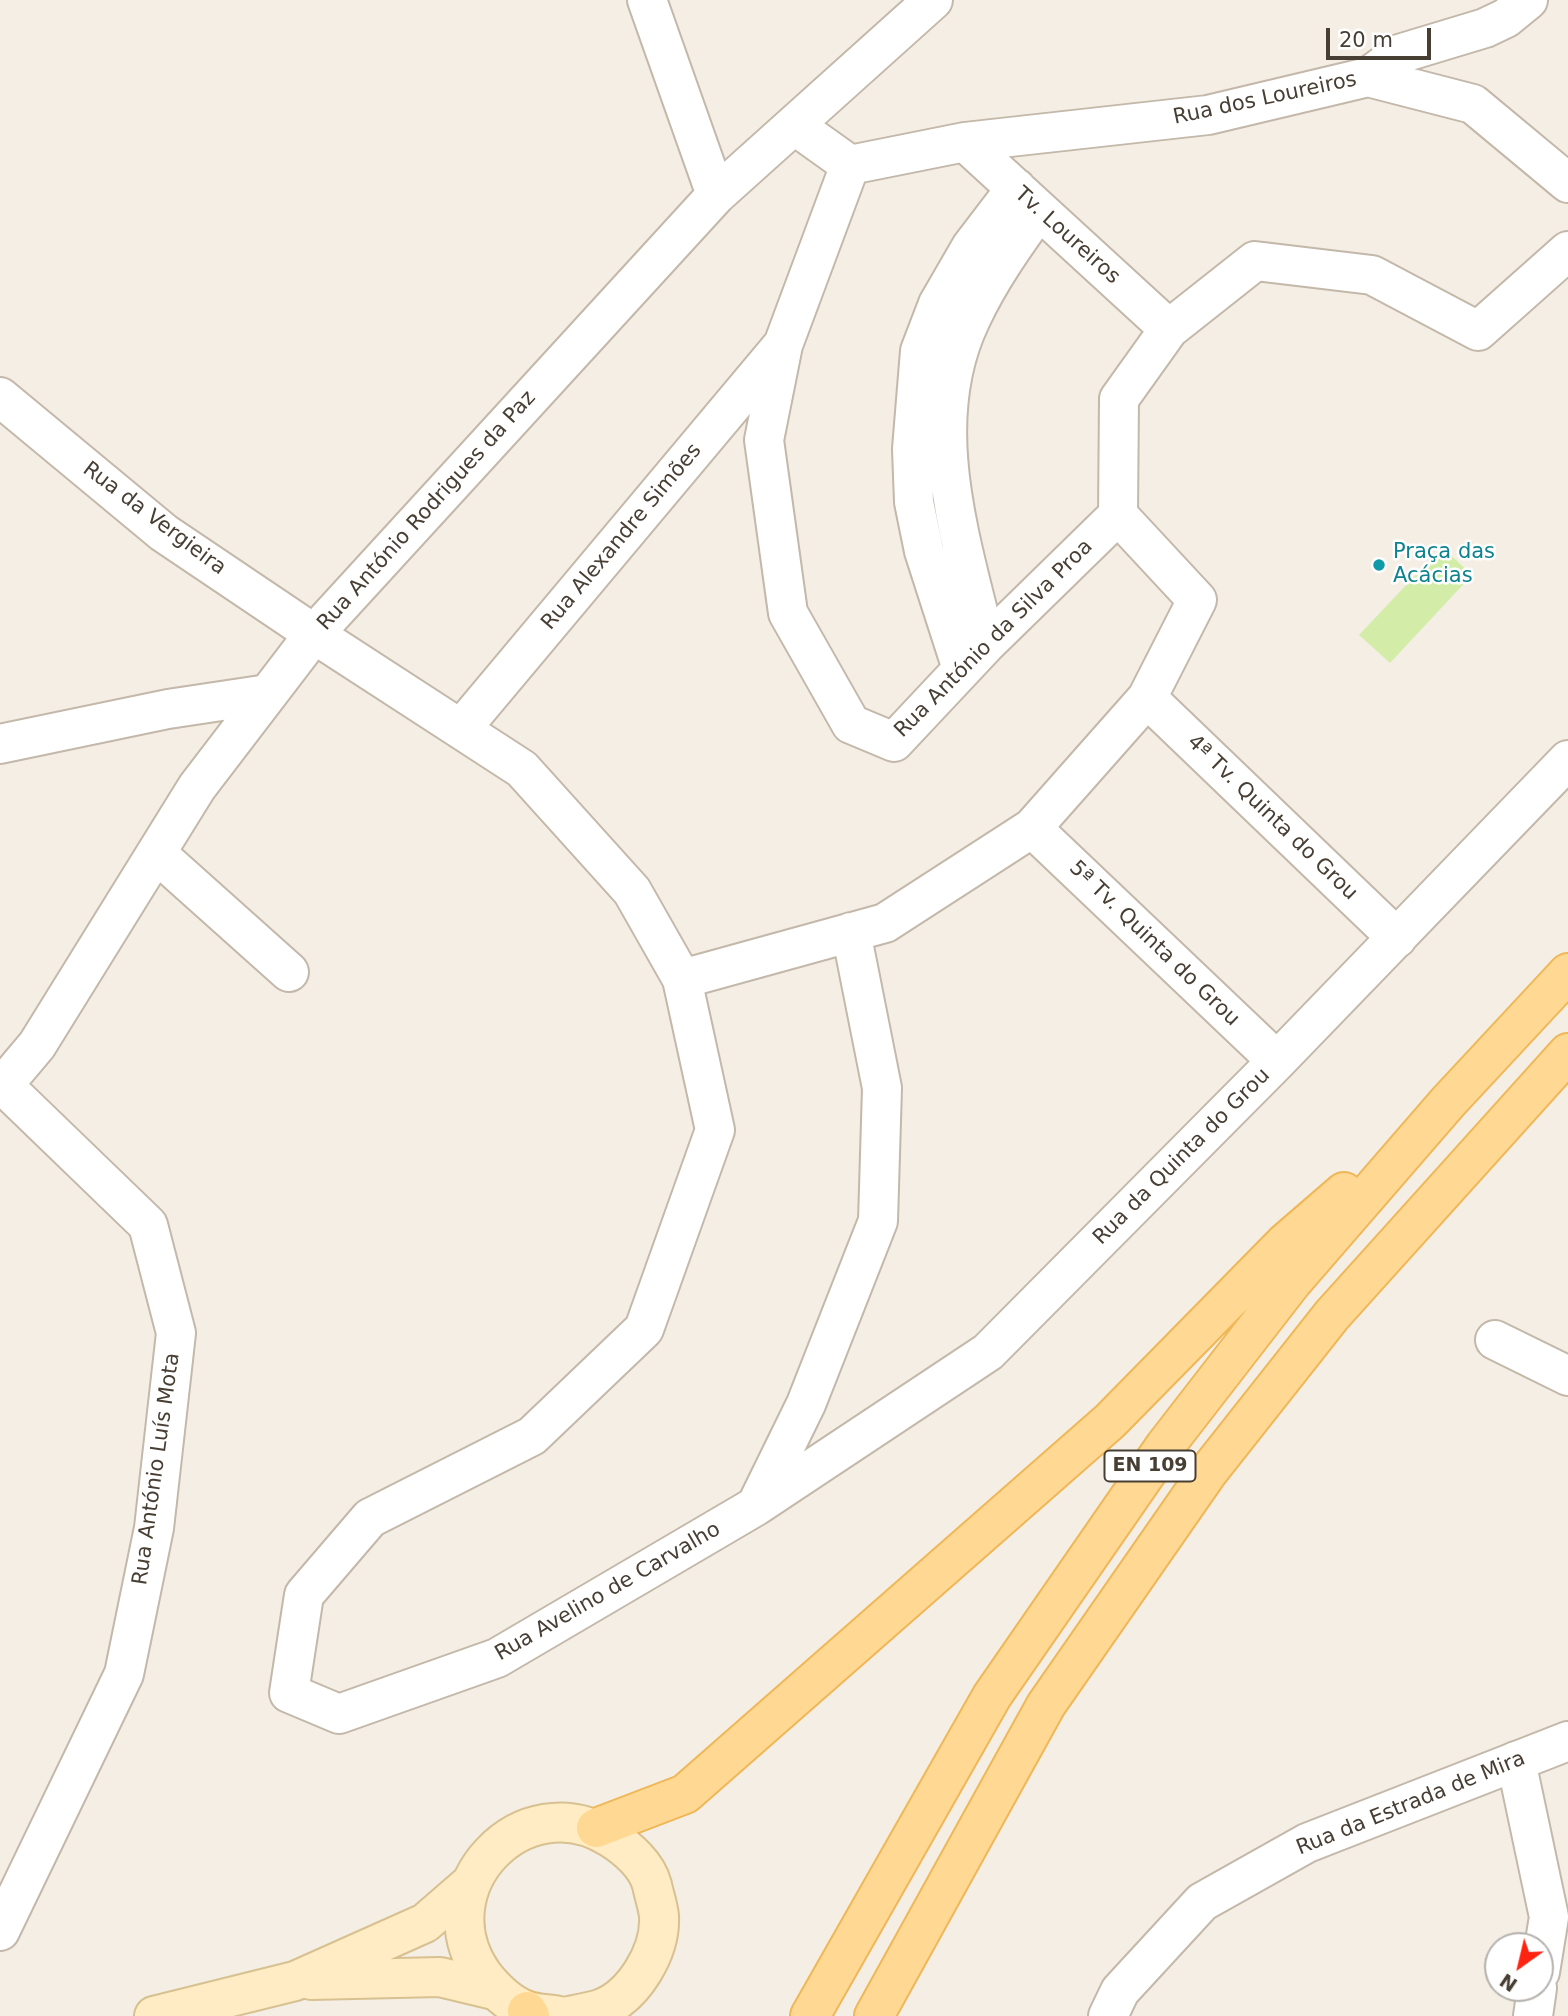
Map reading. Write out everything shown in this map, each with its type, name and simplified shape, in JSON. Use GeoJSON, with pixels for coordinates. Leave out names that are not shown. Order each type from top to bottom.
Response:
{"type":"FeatureCollection","features":[{"type":"Feature","properties":{"kind":"main road","name":"EN 109"},"geometry":{"type":"LineString","coordinates":[[810,2016],[992,1696],[1165,1446],[1292,1282],[1448,1102],[1568,973]]}},
{"type":"Feature","properties":{"kind":"main road","name":"EN 109"},"geometry":{"type":"LineString","coordinates":[[874,2016],[1046,1705],[1208,1472],[1332,1315],[1568,1053]]}},
{"type":"Feature","properties":{"kind":"main road"},"geometry":{"type":"LineString","coordinates":[[596,1828],[685,1794],[1110,1421],[1285,1244],[1448,1102]]}},
{"type":"Feature","properties":{"kind":"main road"},"geometry":{"type":"LineString","coordinates":[[154,2016],[295,1981],[425,1923],[470,1884],[490,1852],[521,1830],[558,1821],[596,1828],[628,1849],[650,1879],[659,1917],[653,1954],[633,1987],[602,2008],[569,2016]]}},
{"type":"Feature","properties":{"kind":"main road"},"geometry":{"type":"LineString","coordinates":[[470,1884],[464,1922],[466,1935],[472,1959],[494,1990]]}},
{"type":"Feature","properties":{"kind":"main road"},"geometry":{"type":"LineString","coordinates":[[295,1981],[440,1977],[494,1990],[538,2014]]}},
{"type":"Feature","properties":{"kind":"street"},"geometry":{"type":"LineString","coordinates":[[647,0],[716,195]]}},
{"type":"Feature","properties":{"kind":"street","name":"Rua António Rodrigues da Paz"},"geometry":{"type":"LineString","coordinates":[[2,1087],[37,1045],[197,787],[314,634],[716,195],[933,0]]}},
{"type":"Feature","properties":{"kind":"street"},"geometry":{"type":"LineString","coordinates":[[1368,77],[1399,54],[1485,28],[1506,18],[1528,0]]}},
{"type":"Feature","properties":{"kind":"street","name":"Rua dos Loureiros"},"geometry":{"type":"LineString","coordinates":[[850,165],[965,142],[1208,115],[1368,77],[1473,104],[1568,183]]}},
{"type":"Feature","properties":{"kind":"street"},"geometry":{"type":"LineString","coordinates":[[794,125],[850,165]]}},
{"type":"Feature","properties":{"kind":"street","name":"Tv. Loureiros"},"geometry":{"type":"LineString","coordinates":[[965,142],[1169,329]]}},
{"type":"Feature","properties":{"kind":"street","name":"Rua António da Silva Proa"},"geometry":{"type":"LineString","coordinates":[[850,165],[783,345],[764,440],[788,613],[851,724],[894,742],[974,656],[1118,515]]}},
{"type":"Feature","properties":{"kind":"street"},"geometry":{"type":"LineString","coordinates":[[974,656],[948,470],[947,423],[954,368],[970,320],[1004,259],[1028,199]]}},
{"type":"Feature","properties":{"kind":"street"},"geometry":{"type":"LineString","coordinates":[[682,979],[885,923],[1032,828],[1147,698],[1197,600],[1118,515],[1119,399],[1169,329],[1255,261],[1372,275],[1478,331],[1563,265]]}},
{"type":"Feature","properties":{"kind":"street","name":"Rua Alexandre Simões"},"geometry":{"type":"LineString","coordinates":[[461,729],[783,345]]}},
{"type":"Feature","properties":{"kind":"street","name":"Rua da Vergieira"},"geometry":{"type":"LineString","coordinates":[[0,397],[164,533],[314,634]]}},
{"type":"Feature","properties":{"kind":"street","name":"Rua Avelino de Carvalho"},"geometry":{"type":"LineString","coordinates":[[314,634],[522,769],[632,891],[682,979],[715,1130],[644,1329],[532,1436],[370,1518],[304,1595],[289,1693],[339,1714],[497,1658],[756,1506]]}},
{"type":"Feature","properties":{"kind":"street"},"geometry":{"type":"LineString","coordinates":[[0,744],[169,709],[268,694]]}},
{"type":"Feature","properties":{"kind":"street","name":"4ª Tv. Quinta do Grou"},"geometry":{"type":"LineString","coordinates":[[1147,698],[1397,937]]}},
{"type":"Feature","properties":{"kind":"street","name":"Rua da Quinta do Grou"},"geometry":{"type":"LineString","coordinates":[[756,1506],[988,1352],[1277,1061],[1568,760]]}},
{"type":"Feature","properties":{"kind":"street","name":"5ª Tv. Quinta do Grou"},"geometry":{"type":"LineString","coordinates":[[1032,828],[1277,1061]]}},
{"type":"Feature","properties":{"kind":"street"},"geometry":{"type":"LineString","coordinates":[[156,853],[289,972]]}},
{"type":"Feature","properties":{"kind":"street"},"geometry":{"type":"LineString","coordinates":[[756,1506],[806,1404],[878,1220],[882,1088],[851,932]]}},
{"type":"Feature","properties":{"kind":"street","name":"Rua António Luís Mota"},"geometry":{"type":"LineString","coordinates":[[0,1931],[124,1674],[154,1528],[176,1333],[148,1225],[2,1087]]}},
{"type":"Feature","properties":{"kind":"street"},"geometry":{"type":"LineString","coordinates":[[1495,1340],[1568,1376]]}},
{"type":"Feature","properties":{"kind":"street","name":"Rua da Estrada de Mira"},"geometry":{"type":"LineString","coordinates":[[1108,2016],[1120,1991],[1202,1902],[1307,1843],[1568,1741]]}},
{"type":"Feature","properties":{"kind":"street"},"geometry":{"type":"LineString","coordinates":[[1517,1761],[1549,1917],[1547,1932]]}},
{"type":"Feature","properties":{"kind":"green space"},"geometry":{"type":"Polygon","coordinates":[[[1442,547],[1472,575],[1390,663],[1359,635],[1442,547]]]}},
{"type":"Feature","properties":{"kind":"place","name":"Praça das Acácias"},"geometry":{"type":"Point","coordinates":[1379,565]}}]}
